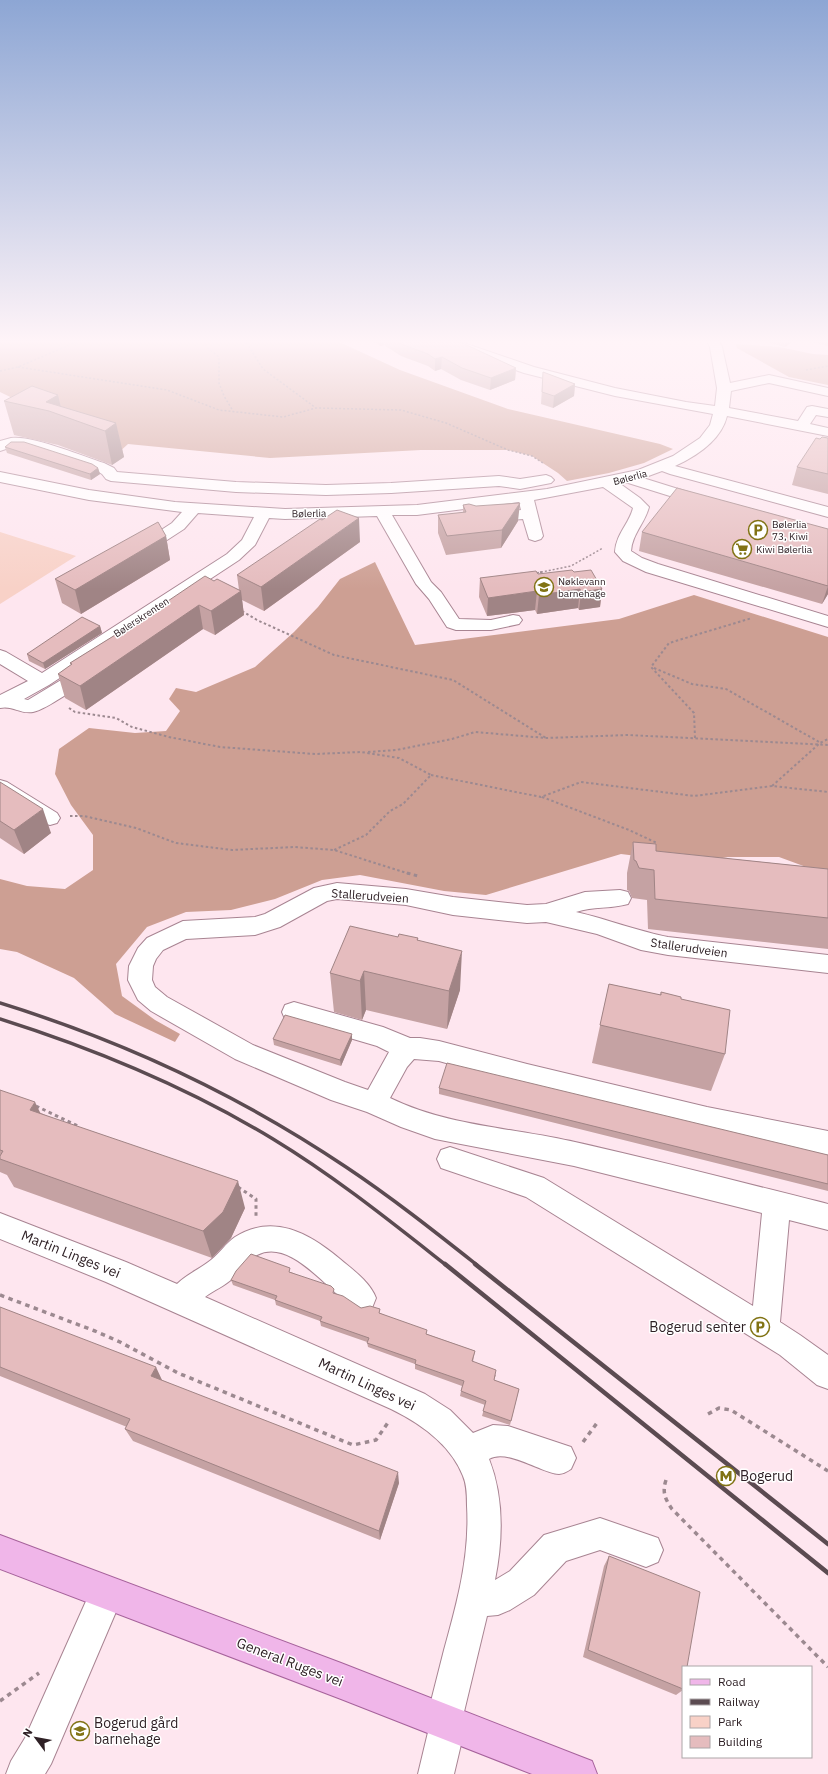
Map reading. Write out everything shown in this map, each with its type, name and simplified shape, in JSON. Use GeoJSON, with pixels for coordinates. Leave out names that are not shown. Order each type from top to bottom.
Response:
{"type":"FeatureCollection","features":[{"type":"Feature","properties":{"kind":"main road","name":"General Ruges vei"},"geometry":{"type":"LineString","coordinates":[[0,1552],[579,1774]]}},
{"type":"Feature","properties":{"kind":"street","name":"Bølerlia"},"geometry":{"type":"LineString","coordinates":[[0,477],[89,495],[175,507],[285,514],[385,517],[417,510],[521,493],[608,483],[627,478],[664,466],[682,457],[705,441],[718,424]]}},
{"type":"Feature","properties":{"kind":"street"},"geometry":{"type":"LineString","coordinates":[[774,424],[828,432]]}},
{"type":"Feature","properties":{"kind":"street"},"geometry":{"type":"LineString","coordinates":[[0,434],[7,445],[30,444],[99,466],[109,471],[111,476]]}},
{"type":"Feature","properties":{"kind":"street"},"geometry":{"type":"LineString","coordinates":[[664,466],[675,471],[828,512]]}},
{"type":"Feature","properties":{"kind":"street"},"geometry":{"type":"LineString","coordinates":[[521,493],[563,478],[582,475]]}},
{"type":"Feature","properties":{"kind":"street"},"geometry":{"type":"LineString","coordinates":[[89,495],[111,476],[230,486],[326,490],[391,488],[499,481],[521,493],[530,514],[535,536]]}},
{"type":"Feature","properties":{"kind":"street"},"geometry":{"type":"LineString","coordinates":[[627,478],[715,504]]}},
{"type":"Feature","properties":{"kind":"street"},"geometry":{"type":"LineString","coordinates":[[608,483],[635,501],[640,507],[640,512],[628,530],[623,546],[623,552],[628,557],[668,572],[828,622]]}},
{"type":"Feature","properties":{"kind":"street"},"geometry":{"type":"LineString","coordinates":[[128,558],[167,535],[178,526],[194,508]]}},
{"type":"Feature","properties":{"kind":"street","name":"Bølerskrenten"},"geometry":{"type":"LineString","coordinates":[[4,701],[145,624],[233,557],[249,542],[264,512]]}},
{"type":"Feature","properties":{"kind":"street"},"geometry":{"type":"LineString","coordinates":[[475,518],[530,514]]}},
{"type":"Feature","properties":{"kind":"street"},"geometry":{"type":"LineString","coordinates":[[385,517],[427,523],[453,521]]}},
{"type":"Feature","properties":{"kind":"street"},"geometry":{"type":"LineString","coordinates":[[385,517],[424,584],[435,596],[453,623],[456,625],[491,624],[513,620]]}},
{"type":"Feature","properties":{"kind":"street"},"geometry":{"type":"LineString","coordinates":[[0,656],[42,680]]}},
{"type":"Feature","properties":{"kind":"street"},"geometry":{"type":"LineString","coordinates":[[4,701],[32,706],[100,664]]}},
{"type":"Feature","properties":{"kind":"street"},"geometry":{"type":"LineString","coordinates":[[0,787],[49,818]]}},
{"type":"Feature","properties":{"kind":"street","name":"Stallerudveien"},"geometry":{"type":"LineString","coordinates":[[828,964],[668,946],[641,941],[600,926],[546,913],[527,914],[460,907],[406,897],[337,891],[322,894],[272,921],[255,926],[183,930],[155,944],[146,954],[140,966],[140,980],[146,992],[159,1004],[244,1052],[340,1092],[374,1103],[401,1116],[435,1127],[574,1154],[828,1217]]}},
{"type":"Feature","properties":{"kind":"street"},"geometry":{"type":"LineString","coordinates":[[546,913],[585,900],[620,898]]}},
{"type":"Feature","properties":{"kind":"street"},"geometry":{"type":"LineString","coordinates":[[294,1012],[383,1037],[408,1049],[420,1048],[439,1051],[527,1075],[707,1118],[828,1143]]}},
{"type":"Feature","properties":{"kind":"street"},"geometry":{"type":"LineString","coordinates":[[374,1103],[398,1059],[408,1049]]}},
{"type":"Feature","properties":{"kind":"street"},"geometry":{"type":"LineString","coordinates":[[450,1159],[534,1187],[790,1345],[828,1374]]}},
{"type":"Feature","properties":{"kind":"street"},"geometry":{"type":"LineString","coordinates":[[765,1330],[778,1204]]}},
{"type":"Feature","properties":{"kind":"street","name":"Martin Linges vei"},"geometry":{"type":"LineString","coordinates":[[0,1226],[182,1301],[402,1398],[414,1404],[446,1427],[469,1454],[481,1481],[486,1522],[482,1559],[474,1600],[446,1722],[436,1774]]}},
{"type":"Feature","properties":{"kind":"street"},"geometry":{"type":"LineString","coordinates":[[182,1301],[190,1290],[220,1272],[247,1245],[264,1237],[285,1239],[309,1252],[362,1298]]}},
{"type":"Feature","properties":{"kind":"street"},"geometry":{"type":"LineString","coordinates":[[469,1454],[482,1445],[494,1441],[504,1441],[560,1458]]}},
{"type":"Feature","properties":{"kind":"street"},"geometry":{"type":"LineString","coordinates":[[474,1600],[498,1598],[522,1583],[556,1547],[600,1534],[646,1550]]}},
{"type":"Feature","properties":{"kind":"street"},"geometry":{"type":"LineString","coordinates":[[24,1774],[38,1751],[107,1593]]}},
{"type":"Feature","properties":{"kind":"path"},"geometry":{"type":"LineString","coordinates":[[448,424],[508,450],[532,456],[563,478]]}},
{"type":"Feature","properties":{"kind":"path"},"geometry":{"type":"LineString","coordinates":[[530,574],[571,566],[600,551],[610,542],[626,536]]}},
{"type":"Feature","properties":{"kind":"path"},"geometry":{"type":"LineString","coordinates":[[651,667],[669,642],[750,619],[779,607]]}},
{"type":"Feature","properties":{"kind":"path"},"geometry":{"type":"LineString","coordinates":[[240,609],[258,620],[334,655],[453,680],[546,738]]}},
{"type":"Feature","properties":{"kind":"path"},"geometry":{"type":"LineString","coordinates":[[651,667],[694,713],[695,738]]}},
{"type":"Feature","properties":{"kind":"path"},"geometry":{"type":"LineString","coordinates":[[651,667],[692,684],[726,689],[820,743]]}},
{"type":"Feature","properties":{"kind":"path"},"geometry":{"type":"LineString","coordinates":[[65,686],[60,702],[75,712],[116,718],[132,727],[169,737],[220,747],[315,754],[396,750],[452,740],[475,732],[546,738],[628,735],[820,743],[828,745]]}},
{"type":"Feature","properties":{"kind":"path"},"geometry":{"type":"LineString","coordinates":[[772,786],[820,743],[828,739]]}},
{"type":"Feature","properties":{"kind":"path"},"geometry":{"type":"LineString","coordinates":[[361,752],[399,758],[431,775],[541,796],[629,830],[657,843]]}},
{"type":"Feature","properties":{"kind":"path"},"geometry":{"type":"LineString","coordinates":[[334,850],[366,835],[390,811],[403,804],[431,775]]}},
{"type":"Feature","properties":{"kind":"path"},"geometry":{"type":"LineString","coordinates":[[541,796],[581,782],[694,796],[772,786],[828,792]]}},
{"type":"Feature","properties":{"kind":"path"},"geometry":{"type":"LineString","coordinates":[[49,818],[84,816],[136,828],[176,843],[232,850],[294,847],[334,850],[420,877]]}},
{"type":"Feature","properties":{"kind":"path"},"geometry":{"type":"LineString","coordinates":[[34,1105],[81,1128]]}},
{"type":"Feature","properties":{"kind":"path"},"geometry":{"type":"LineString","coordinates":[[232,1185],[240,1188],[256,1199],[256,1217],[247,1245]]}},
{"type":"Feature","properties":{"kind":"path"},"geometry":{"type":"LineString","coordinates":[[0,1295],[95,1331],[120,1342],[178,1373],[272,1413],[353,1445],[376,1440],[402,1398]]}},
{"type":"Feature","properties":{"kind":"path"},"geometry":{"type":"LineString","coordinates":[[708,1414],[714,1409],[723,1407],[731,1410],[828,1471]]}},
{"type":"Feature","properties":{"kind":"path"},"geometry":{"type":"LineString","coordinates":[[666,1480],[662,1489],[663,1498],[672,1509],[828,1667]]}},
{"type":"Feature","properties":{"kind":"green space"},"geometry":{"type":"Polygon","coordinates":[[[0,532],[76,556],[0,604],[0,532]]]}},
{"type":"Feature","properties":{"kind":"shaded area"},"geometry":{"type":"Polygon","coordinates":[[[62,424],[572,424],[660,444],[673,449],[644,463],[609,473],[567,481],[558,473],[532,456],[508,450],[421,450],[270,458],[128,444],[117,454],[62,424]]]}},
{"type":"Feature","properties":{"kind":"shaded area"},"geometry":{"type":"Polygon","coordinates":[[[375,562],[415,645],[619,619],[694,595],[828,637],[828,875],[779,857],[728,857],[693,863],[621,854],[486,895],[444,891],[360,875],[322,880],[275,899],[231,910],[186,912],[147,927],[116,964],[122,996],[155,1020],[180,1034],[175,1042],[115,1014],[74,978],[17,952],[0,949],[0,879],[27,886],[65,889],[93,870],[93,835],[71,805],[55,774],[59,749],[89,728],[135,733],[166,731],[180,711],[169,699],[176,688],[196,692],[255,667],[294,632],[318,607],[340,579],[375,562]]]}},
{"type":"Feature","properties":{"kind":"building"},"geometry":{"type":"Polygon","coordinates":[[[85,424],[115,424],[105,431],[85,424]]]}},
{"type":"Feature","properties":{"kind":"building"},"geometry":{"type":"Polygon","coordinates":[[[822,437],[828,438],[828,474],[797,467],[816,438],[820,439],[822,437]]]}},
{"type":"Feature","properties":{"kind":"building"},"geometry":{"type":"Polygon","coordinates":[[[11,442],[24,442],[92,464],[98,468],[90,474],[5,447],[11,442]]]}},
{"type":"Feature","properties":{"kind":"building"},"geometry":{"type":"Polygon","coordinates":[[[677,488],[828,529],[828,586],[642,532],[677,488]]]}},
{"type":"Feature","properties":{"kind":"building"},"geometry":{"type":"Polygon","coordinates":[[[520,503],[502,530],[447,536],[438,515],[466,512],[463,505],[469,504],[476,506],[520,503]]]}},
{"type":"Feature","properties":{"kind":"building"},"geometry":{"type":"Polygon","coordinates":[[[337,510],[359,518],[261,587],[237,575],[320,519],[322,520],[337,510]]]}},
{"type":"Feature","properties":{"kind":"building"},"geometry":{"type":"Polygon","coordinates":[[[158,522],[166,536],[75,590],[55,579],[158,522]]]}},
{"type":"Feature","properties":{"kind":"building"},"geometry":{"type":"Polygon","coordinates":[[[572,570],[574,572],[591,570],[602,589],[581,592],[580,589],[539,595],[537,591],[488,598],[480,578],[536,571],[538,574],[572,570]]]}},
{"type":"Feature","properties":{"kind":"building"},"geometry":{"type":"Polygon","coordinates":[[[205,576],[214,581],[217,579],[241,591],[211,611],[199,605],[80,686],[58,674],[72,664],[70,663],[149,614],[156,606],[159,607],[205,576]]]}},
{"type":"Feature","properties":{"kind":"building"},"geometry":{"type":"Polygon","coordinates":[[[82,617],[100,626],[43,663],[27,654],[82,617]]]}},
{"type":"Feature","properties":{"kind":"building"},"geometry":{"type":"Polygon","coordinates":[[[0,782],[43,809],[14,830],[0,821],[0,782]]]}},
{"type":"Feature","properties":{"kind":"building"},"geometry":{"type":"Polygon","coordinates":[[[633,842],[656,844],[656,851],[828,869],[828,918],[655,899],[654,870],[639,868],[634,860],[633,842]]]}},
{"type":"Feature","properties":{"kind":"building"},"geometry":{"type":"Polygon","coordinates":[[[350,926],[398,937],[399,934],[418,938],[417,940],[462,951],[449,991],[364,971],[360,981],[330,973],[350,926]]]}},
{"type":"Feature","properties":{"kind":"building"},"geometry":{"type":"Polygon","coordinates":[[[609,984],[661,995],[661,992],[681,997],[681,999],[730,1010],[725,1054],[600,1025],[609,984]]]}},
{"type":"Feature","properties":{"kind":"building"},"geometry":{"type":"Polygon","coordinates":[[[285,1015],[352,1034],[340,1060],[273,1039],[285,1015]]]}},
{"type":"Feature","properties":{"kind":"building"},"geometry":{"type":"Polygon","coordinates":[[[447,1063],[828,1155],[828,1184],[439,1088],[447,1063]]]}},
{"type":"Feature","properties":{"kind":"building"},"geometry":{"type":"Polygon","coordinates":[[[0,1090],[35,1102],[30,1110],[238,1181],[223,1212],[203,1231],[0,1159],[3,1151],[0,1150],[0,1090]]]}},
{"type":"Feature","properties":{"kind":"building"},"geometry":{"type":"Polygon","coordinates":[[[251,1254],[290,1268],[289,1272],[331,1286],[334,1289],[333,1293],[343,1296],[361,1308],[370,1306],[380,1309],[379,1313],[427,1330],[426,1334],[475,1351],[472,1361],[496,1370],[494,1380],[519,1389],[511,1421],[483,1411],[486,1401],[461,1391],[464,1381],[415,1364],[416,1360],[367,1343],[369,1338],[320,1321],[322,1317],[275,1300],[277,1296],[231,1280],[236,1271],[251,1254]]]}},
{"type":"Feature","properties":{"kind":"building"},"geometry":{"type":"Polygon","coordinates":[[[0,1307],[156,1367],[151,1376],[398,1472],[379,1531],[125,1429],[130,1419],[0,1367],[0,1307]]]}},
{"type":"Feature","properties":{"kind":"building"},"geometry":{"type":"Polygon","coordinates":[[[609,1556],[700,1592],[687,1666],[682,1666],[682,1689],[588,1650],[609,1556]]]}},
{"type":"Feature","properties":{"kind":"railway"},"geometry":{"type":"LineString","coordinates":[[0,1003],[46,1018],[135,1053],[179,1072],[264,1116],[363,1178],[477,1265]]}},
{"type":"Feature","properties":{"kind":"railway"},"geometry":{"type":"LineString","coordinates":[[0,1019],[105,1056],[174,1086],[240,1120],[296,1153],[318,1168],[446,1265]]}},
{"type":"Feature","properties":{"kind":"railway"},"geometry":{"type":"LineString","coordinates":[[445,1264],[828,1573]]}},
{"type":"Feature","properties":{"kind":"railway"},"geometry":{"type":"LineString","coordinates":[[475,1264],[828,1544]]}},
{"type":"Feature","properties":{"kind":"place","name":"Bølerlia 73, Kiwi"},"geometry":{"type":"Point","coordinates":[758,530]}},
{"type":"Feature","properties":{"kind":"place","name":"Kiwi Bølerlia"},"geometry":{"type":"Point","coordinates":[742,549]}},
{"type":"Feature","properties":{"kind":"place","name":"Nøklevann barnehage"},"geometry":{"type":"Point","coordinates":[544,587]}},
{"type":"Feature","properties":{"kind":"place","name":"Bogerud senter"},"geometry":{"type":"Point","coordinates":[760,1327]}},
{"type":"Feature","properties":{"kind":"place","name":"Bogerud"},"geometry":{"type":"Point","coordinates":[726,1476]}},
{"type":"Feature","properties":{"kind":"place","name":"Bogerud gård barnehage"},"geometry":{"type":"Point","coordinates":[80,1731]}}]}
